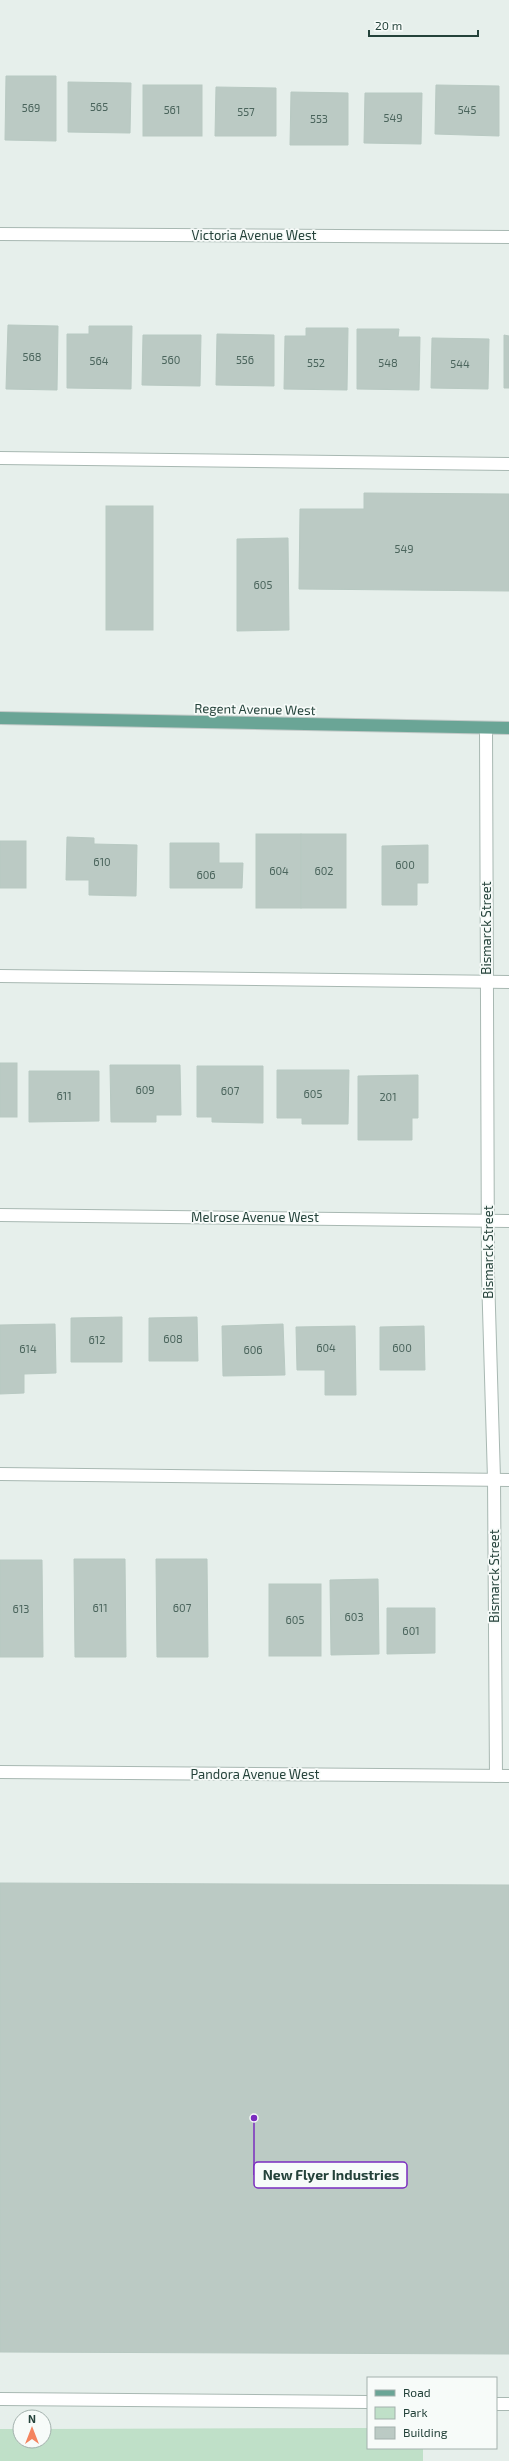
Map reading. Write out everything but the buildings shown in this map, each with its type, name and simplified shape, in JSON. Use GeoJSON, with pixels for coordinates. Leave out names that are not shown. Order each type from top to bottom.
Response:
{"type":"FeatureCollection","features":[{"type":"Feature","properties":{"kind":"main road","name":"Regent Avenue West"},"geometry":{"type":"LineString","coordinates":[[0,718],[509,728]]}},
{"type":"Feature","properties":{"kind":"street","name":"Victoria Avenue West"},"geometry":{"type":"LineString","coordinates":[[0,234],[509,237]]}},
{"type":"Feature","properties":{"kind":"street"},"geometry":{"type":"LineString","coordinates":[[0,458],[509,464]]}},
{"type":"Feature","properties":{"kind":"street","name":"Bismarck Street"},"geometry":{"type":"LineString","coordinates":[[486,728],[488,1221],[494,1479],[496,1776]]}},
{"type":"Feature","properties":{"kind":"street"},"geometry":{"type":"LineString","coordinates":[[0,976],[509,982]]}},
{"type":"Feature","properties":{"kind":"street","name":"Melrose Avenue West"},"geometry":{"type":"LineString","coordinates":[[0,1215],[442,1219],[509,1221]]}},
{"type":"Feature","properties":{"kind":"street"},"geometry":{"type":"LineString","coordinates":[[0,1474],[509,1480]]}},
{"type":"Feature","properties":{"kind":"street","name":"Pandora Avenue West"},"geometry":{"type":"LineString","coordinates":[[0,1772],[509,1776]]}},
{"type":"Feature","properties":{"kind":"street"},"geometry":{"type":"LineString","coordinates":[[0,2399],[367,2402]]}},
{"type":"Feature","properties":{"kind":"street"},"geometry":{"type":"LineString","coordinates":[[497,2404],[509,2404]]}},
{"type":"Feature","properties":{"kind":"green space"},"geometry":{"type":"Polygon","coordinates":[[[367,2428],[367,2449],[423,2449],[423,2461],[0,2461],[0,2429],[12,2429],[12,2449],[52,2449],[52,2429],[367,2428]]]}},
{"type":"Feature","properties":{"kind":"place","name":"New Flyer Industries"},"geometry":{"type":"Point","coordinates":[254,2118]}}]}
